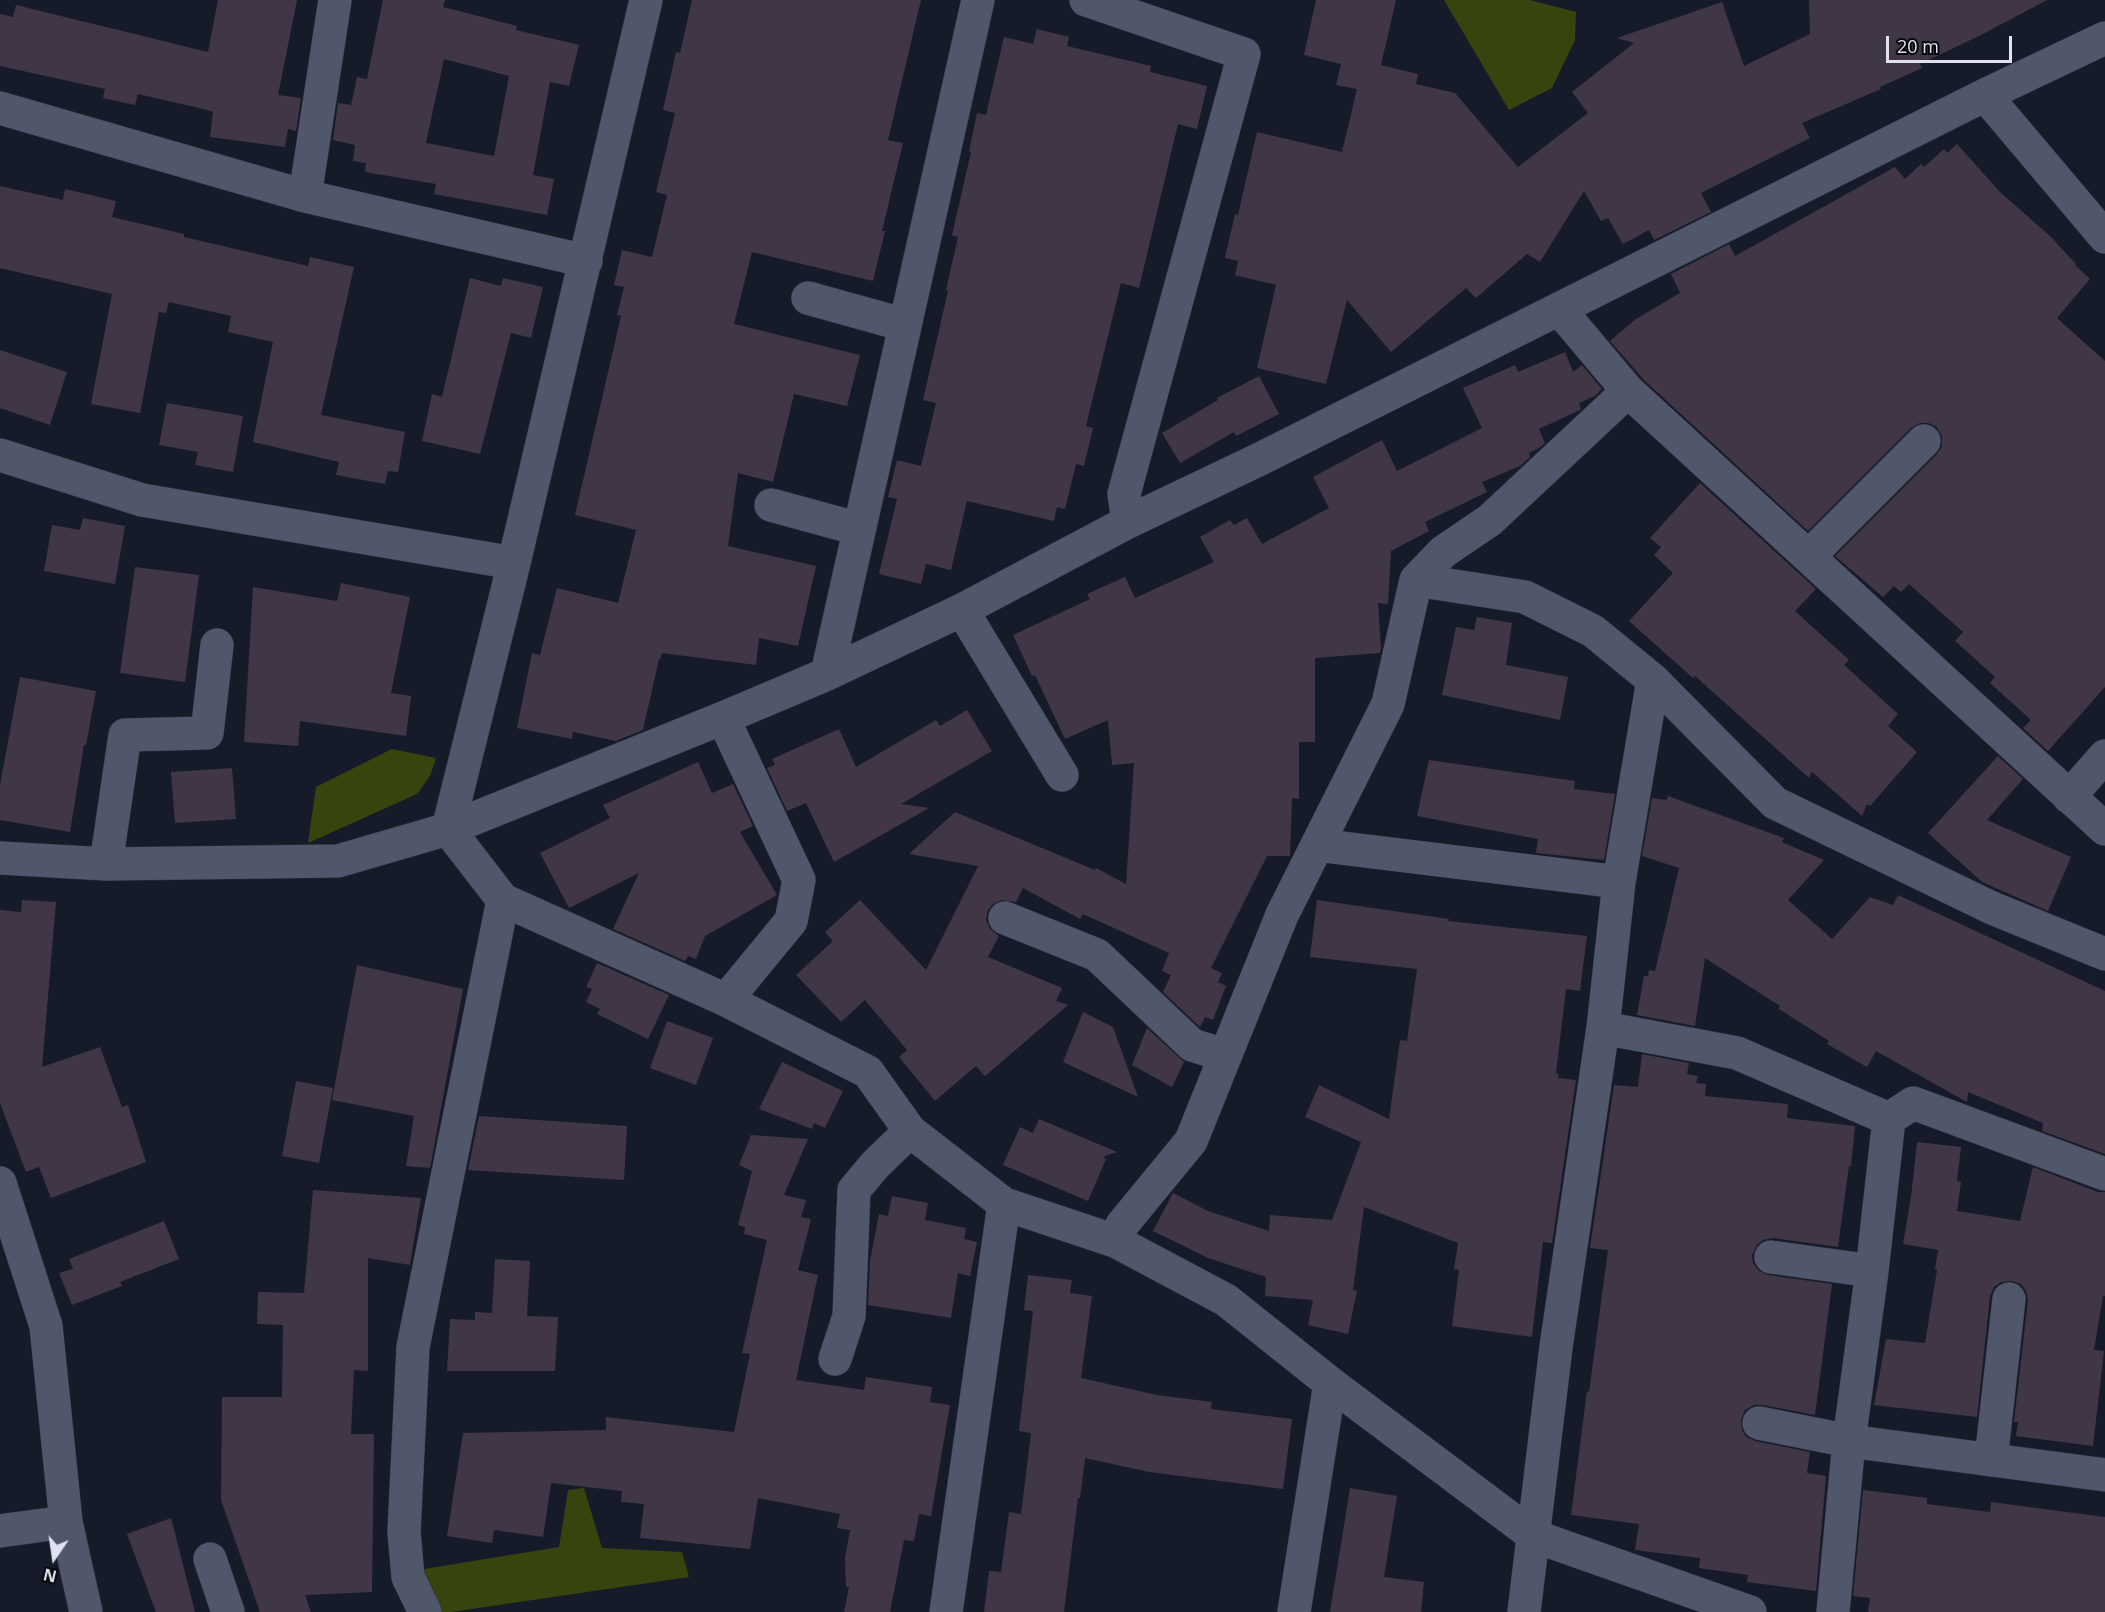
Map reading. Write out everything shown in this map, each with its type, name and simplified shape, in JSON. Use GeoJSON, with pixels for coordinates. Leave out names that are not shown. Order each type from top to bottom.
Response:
{"type":"FeatureCollection","features":[{"type":"Feature","properties":{"kind":"street"},"geometry":{"type":"LineString","coordinates":[[305,196],[335,0]]}},
{"type":"Feature","properties":{"kind":"street"},"geometry":{"type":"LineString","coordinates":[[448,828],[514,563],[646,0]]}},
{"type":"Feature","properties":{"kind":"street"},"geometry":{"type":"LineString","coordinates":[[827,674],[978,0]]}},
{"type":"Feature","properties":{"kind":"street"},"geometry":{"type":"LineString","coordinates":[[1086,0],[1244,54],[1124,494],[1128,522]]}},
{"type":"Feature","properties":{"kind":"street"},"geometry":{"type":"LineString","coordinates":[[0,858],[106,864],[338,861],[448,828],[827,674],[962,610],[1128,522],[1258,460],[1985,95],[2105,38]]}},
{"type":"Feature","properties":{"kind":"street"},"geometry":{"type":"LineString","coordinates":[[1985,95],[2105,237]]}},
{"type":"Feature","properties":{"kind":"street"},"geometry":{"type":"LineString","coordinates":[[0,108],[305,196],[586,261]]}},
{"type":"Feature","properties":{"kind":"street"},"geometry":{"type":"LineString","coordinates":[[808,298],[905,325]]}},
{"type":"Feature","properties":{"kind":"street"},"geometry":{"type":"LineString","coordinates":[[1559,309],[1628,391],[2105,830]]}},
{"type":"Feature","properties":{"kind":"street"},"geometry":{"type":"LineString","coordinates":[[1115,1241],[1122,1225],[1191,1141],[1282,915],[1388,704],[1416,580],[1443,552],[1490,520],[1628,391]]}},
{"type":"Feature","properties":{"kind":"street"},"geometry":{"type":"LineString","coordinates":[[1809,556],[1924,441]]}},
{"type":"Feature","properties":{"kind":"street"},"geometry":{"type":"LineString","coordinates":[[0,455],[142,500],[514,563]]}},
{"type":"Feature","properties":{"kind":"street"},"geometry":{"type":"LineString","coordinates":[[771,505],[859,529]]}},
{"type":"Feature","properties":{"kind":"street"},"geometry":{"type":"LineString","coordinates":[[1416,580],[1525,597],[1593,631],[1653,680],[1775,803],[1992,908],[2105,954]]}},
{"type":"Feature","properties":{"kind":"street"},"geometry":{"type":"LineString","coordinates":[[962,610],[1062,775]]}},
{"type":"Feature","properties":{"kind":"street"},"geometry":{"type":"LineString","coordinates":[[106,864],[125,735],[207,733],[217,645]]}},
{"type":"Feature","properties":{"kind":"street"},"geometry":{"type":"LineString","coordinates":[[1524,1612],[1556,1347],[1603,1028],[1619,882],[1653,680]]}},
{"type":"Feature","properties":{"kind":"street"},"geometry":{"type":"LineString","coordinates":[[723,718],[799,880],[791,921],[726,1000]]}},
{"type":"Feature","properties":{"kind":"street"},"geometry":{"type":"LineString","coordinates":[[2069,797],[2105,756]]}},
{"type":"Feature","properties":{"kind":"street"},"geometry":{"type":"LineString","coordinates":[[448,828],[503,900],[726,1000],[868,1072],[910,1131],[1004,1204],[1115,1241],[1226,1300],[1330,1383],[1534,1536],[1750,1612]]}},
{"type":"Feature","properties":{"kind":"street"},"geometry":{"type":"LineString","coordinates":[[1317,845],[1619,882]]}},
{"type":"Feature","properties":{"kind":"street"},"geometry":{"type":"LineString","coordinates":[[425,1612],[408,1577],[404,1532],[412,1347],[503,900]]}},
{"type":"Feature","properties":{"kind":"street"},"geometry":{"type":"LineString","coordinates":[[1005,918],[1097,955],[1192,1045],[1224,1055]]}},
{"type":"Feature","properties":{"kind":"street"},"geometry":{"type":"LineString","coordinates":[[1603,1028],[1737,1053],[1889,1119]]}},
{"type":"Feature","properties":{"kind":"street"},"geometry":{"type":"LineString","coordinates":[[1833,1612],[1849,1441],[1889,1119],[1913,1103],[2105,1174]]}},
{"type":"Feature","properties":{"kind":"street"},"geometry":{"type":"LineString","coordinates":[[835,1359],[849,1316],[854,1190],[875,1165],[910,1131]]}},
{"type":"Feature","properties":{"kind":"street"},"geometry":{"type":"LineString","coordinates":[[0,1183],[46,1326],[66,1522],[86,1612]]}},
{"type":"Feature","properties":{"kind":"street"},"geometry":{"type":"LineString","coordinates":[[946,1612],[1004,1204]]}},
{"type":"Feature","properties":{"kind":"street"},"geometry":{"type":"LineString","coordinates":[[1771,1257],[1872,1270]]}},
{"type":"Feature","properties":{"kind":"street"},"geometry":{"type":"LineString","coordinates":[[1991,1460],[2009,1299]]}},
{"type":"Feature","properties":{"kind":"street"},"geometry":{"type":"LineString","coordinates":[[1294,1612],[1330,1383]]}},
{"type":"Feature","properties":{"kind":"street"},"geometry":{"type":"LineString","coordinates":[[1760,1424],[1849,1441],[2105,1475]]}},
{"type":"Feature","properties":{"kind":"street"},"geometry":{"type":"LineString","coordinates":[[0,1531],[66,1522]]}},
{"type":"Feature","properties":{"kind":"street"},"geometry":{"type":"LineString","coordinates":[[210,1559],[228,1612]]}},
{"type":"Feature","properties":{"kind":"green space"},"geometry":{"type":"Polygon","coordinates":[[[1444,0],[1530,0],[1576,12],[1575,40],[1552,88],[1509,110],[1444,0]]]}},
{"type":"Feature","properties":{"kind":"green space"},"geometry":{"type":"Polygon","coordinates":[[[392,749],[436,758],[430,776],[417,794],[308,843],[316,787],[392,749]]]}},
{"type":"Feature","properties":{"kind":"green space"},"geometry":{"type":"Polygon","coordinates":[[[584,1488],[602,1548],[682,1552],[689,1577],[451,1612],[437,1612],[418,1570],[559,1547],[568,1490],[584,1488]]]}},
{"type":"Feature","properties":{"kind":"building"},"geometry":{"type":"Polygon","coordinates":[[[218,0],[297,0],[278,95],[301,98],[296,131],[288,129],[285,147],[210,137],[213,112],[203,109],[138,94],[135,105],[103,98],[105,89],[0,66],[0,14],[13,17],[16,5],[208,52],[218,0]]]}},
{"type":"Feature","properties":{"kind":"building"},"geometry":{"type":"Polygon","coordinates":[[[383,0],[445,0],[443,7],[517,26],[516,30],[579,45],[569,86],[550,82],[533,175],[554,179],[547,215],[434,194],[436,184],[365,172],[366,163],[353,161],[355,145],[333,140],[338,103],[351,105],[357,77],[367,79],[383,0]],[[444,59],[426,143],[494,156],[509,76],[444,59]]]}},
{"type":"Feature","properties":{"kind":"building"},"geometry":{"type":"Polygon","coordinates":[[[692,0],[921,0],[888,140],[903,143],[882,231],[885,231],[873,281],[752,252],[734,324],[860,355],[847,406],[794,394],[773,482],[738,473],[728,546],[816,566],[798,646],[759,638],[756,665],[662,653],[643,730],[616,741],[573,732],[572,739],[517,728],[532,653],[540,655],[557,588],[618,603],[636,530],[575,515],[621,316],[617,315],[624,287],[614,285],[622,250],[652,257],[667,195],[656,192],[675,113],[663,110],[676,52],[680,53],[692,0]]]}},
{"type":"Feature","properties":{"kind":"building"},"geometry":{"type":"Polygon","coordinates":[[[1316,0],[1396,0],[1381,65],[1418,74],[1416,84],[1455,93],[1518,167],[1588,113],[1572,92],[1634,43],[1617,38],[1722,2],[1744,66],[1810,34],[1809,0],[2047,0],[1920,64],[1922,68],[1880,87],[1881,89],[1802,123],[1810,138],[1701,193],[1711,212],[1654,240],[1649,230],[1623,244],[1608,218],[1601,221],[1584,191],[1540,262],[1527,254],[1476,298],[1466,288],[1391,352],[1347,300],[1326,384],[1257,368],[1276,285],[1235,275],[1238,261],[1225,258],[1235,214],[1238,215],[1257,132],[1342,152],[1357,89],[1336,85],[1341,64],[1304,55],[1316,0]]]}},
{"type":"Feature","properties":{"kind":"building"},"geometry":{"type":"Polygon","coordinates":[[[1037,29],[1069,37],[1067,46],[1151,66],[1150,72],[1207,86],[1197,129],[1178,124],[1139,288],[1121,283],[1086,426],[1093,428],[1084,466],[1076,464],[1065,509],[1057,507],[1054,521],[967,501],[951,570],[926,564],[921,584],[879,574],[897,499],[888,497],[897,460],[921,466],[936,403],[923,400],[948,291],[946,290],[958,237],[952,235],[971,152],[969,151],[977,113],[986,115],[1004,37],[1033,44],[1037,29]]]}},
{"type":"Feature","properties":{"kind":"building"},"geometry":{"type":"Polygon","coordinates":[[[1957,144],[2001,193],[2050,236],[2090,279],[2057,318],[2105,361],[2105,687],[2048,751],[2023,728],[2031,720],[1990,683],[1995,677],[1955,641],[1963,632],[1909,584],[1901,592],[1894,586],[1883,597],[1835,556],[1937,454],[1942,446],[1942,437],[1937,427],[1928,423],[1920,423],[1911,428],[1808,531],[1644,380],[1610,341],[1636,319],[1680,293],[1671,274],[1729,244],[1735,256],[1895,167],[1905,179],[1921,164],[1924,167],[1944,149],[1947,153],[1957,144]]]}},
{"type":"Feature","properties":{"kind":"building"},"geometry":{"type":"Polygon","coordinates":[[[0,186],[63,200],[65,189],[116,201],[112,217],[184,234],[184,237],[308,266],[310,257],[354,267],[321,415],[405,432],[398,472],[388,471],[385,484],[336,475],[339,462],[253,442],[273,342],[228,332],[231,316],[169,302],[166,313],[159,312],[140,413],[91,404],[112,294],[0,268],[0,186]]]}},
{"type":"Feature","properties":{"kind":"building"},"geometry":{"type":"Polygon","coordinates":[[[470,278],[501,286],[503,278],[543,287],[531,338],[511,333],[480,454],[422,441],[432,394],[442,397],[470,278]]]}},
{"type":"Feature","properties":{"kind":"building"},"geometry":{"type":"Polygon","coordinates":[[[0,350],[67,372],[50,425],[0,408],[0,350]]]}},
{"type":"Feature","properties":{"kind":"building"},"geometry":{"type":"Polygon","coordinates":[[[1565,352],[1573,372],[1582,365],[1602,389],[1595,396],[1579,403],[1580,410],[1539,429],[1545,443],[1529,453],[1530,457],[1520,466],[1482,482],[1487,492],[1425,522],[1429,531],[1391,551],[1388,604],[1378,603],[1380,653],[1315,658],[1315,742],[1299,742],[1299,799],[1292,798],[1290,856],[1267,856],[1211,968],[1222,973],[1218,982],[1226,986],[1213,1020],[1205,1017],[1200,1027],[1163,992],[1171,975],[1162,971],[1169,953],[1083,914],[1080,919],[1023,888],[1016,902],[1002,900],[993,904],[988,910],[986,920],[990,929],[999,936],[988,957],[1062,988],[1056,1001],[1068,1005],[985,1076],[976,1066],[935,1101],[899,1057],[907,1050],[865,1000],[841,1022],[796,975],[833,941],[825,932],[860,900],[926,970],[978,866],[909,854],[955,812],[1095,870],[1096,868],[1126,884],[1134,763],[1112,765],[1108,720],[1065,739],[1013,635],[1090,599],[1087,594],[1125,577],[1135,598],[1214,562],[1200,537],[1230,520],[1234,525],[1247,518],[1262,544],[1329,508],[1313,477],[1382,440],[1397,471],[1482,428],[1463,388],[1515,365],[1518,372],[1565,352]]]}},
{"type":"Feature","properties":{"kind":"building"},"geometry":{"type":"Polygon","coordinates":[[[1259,376],[1279,414],[1236,436],[1234,432],[1180,463],[1162,433],[1218,400],[1217,398],[1259,376]]]}},
{"type":"Feature","properties":{"kind":"building"},"geometry":{"type":"Polygon","coordinates":[[[167,403],[243,416],[233,472],[195,465],[198,452],[159,445],[167,403]]]}},
{"type":"Feature","properties":{"kind":"building"},"geometry":{"type":"Polygon","coordinates":[[[1700,483],[1816,589],[1795,611],[1849,660],[1844,665],[1898,714],[1888,726],[1917,752],[1870,806],[1867,804],[1862,816],[1812,772],[1809,778],[1695,676],[1693,678],[1629,621],[1673,573],[1654,555],[1661,547],[1650,538],[1700,483]]]}},
{"type":"Feature","properties":{"kind":"building"},"geometry":{"type":"Polygon","coordinates":[[[83,518],[125,526],[115,584],[44,571],[52,525],[80,530],[83,518]]]}},
{"type":"Feature","properties":{"kind":"building"},"geometry":{"type":"Polygon","coordinates":[[[135,567],[199,575],[185,682],[120,673],[135,567]]]}},
{"type":"Feature","properties":{"kind":"building"},"geometry":{"type":"Polygon","coordinates":[[[341,583],[410,597],[391,693],[411,696],[406,736],[300,721],[298,746],[244,742],[253,587],[337,601],[341,583]]]}},
{"type":"Feature","properties":{"kind":"building"},"geometry":{"type":"Polygon","coordinates":[[[1477,617],[1512,623],[1506,665],[1568,677],[1560,720],[1442,695],[1456,627],[1474,630],[1477,617]]]}},
{"type":"Feature","properties":{"kind":"building"},"geometry":{"type":"Polygon","coordinates":[[[20,677],[96,691],[86,745],[84,745],[70,832],[0,820],[0,785],[20,677]]]}},
{"type":"Feature","properties":{"kind":"building"},"geometry":{"type":"Polygon","coordinates":[[[967,710],[992,751],[901,804],[929,808],[834,862],[806,803],[787,811],[767,768],[775,765],[772,759],[839,729],[856,767],[936,720],[940,726],[967,710]]]}},
{"type":"Feature","properties":{"kind":"building"},"geometry":{"type":"Polygon","coordinates":[[[1998,756],[2023,779],[1987,820],[2071,857],[2048,911],[1982,882],[1928,833],[1998,756]]]}},
{"type":"Feature","properties":{"kind":"building"},"geometry":{"type":"Polygon","coordinates":[[[1429,760],[1575,781],[1574,789],[1615,794],[1604,860],[1536,853],[1538,839],[1417,816],[1429,760]]]}},
{"type":"Feature","properties":{"kind":"building"},"geometry":{"type":"Polygon","coordinates":[[[698,762],[712,793],[733,784],[753,826],[740,832],[777,895],[705,936],[696,959],[688,956],[685,961],[613,929],[639,873],[569,908],[540,853],[610,818],[603,805],[698,762]]]}},
{"type":"Feature","properties":{"kind":"building"},"geometry":{"type":"Polygon","coordinates":[[[232,768],[236,819],[175,823],[171,772],[232,768]]]}},
{"type":"Feature","properties":{"kind":"building"},"geometry":{"type":"Polygon","coordinates":[[[1668,796],[1784,838],[1782,842],[1824,860],[1788,900],[1832,939],[1870,897],[1893,905],[1898,895],[2105,991],[2105,1154],[2042,1131],[2043,1123],[1968,1092],[1967,1102],[1876,1051],[1867,1067],[1827,1044],[1829,1041],[1779,1009],[1780,1006],[1705,958],[1695,1026],[1637,1015],[1644,976],[1648,976],[1649,970],[1655,971],[1679,868],[1642,856],[1652,798],[1667,800],[1668,796]]]}},
{"type":"Feature","properties":{"kind":"building"},"geometry":{"type":"Polygon","coordinates":[[[22,900],[56,902],[42,1067],[100,1047],[122,1107],[128,1105],[146,1162],[51,1198],[39,1167],[26,1172],[0,1103],[0,910],[21,912],[22,900]]]}},
{"type":"Feature","properties":{"kind":"building"},"geometry":{"type":"Polygon","coordinates":[[[1317,900],[1449,919],[1448,921],[1587,936],[1580,991],[1566,989],[1556,1073],[1559,1074],[1558,1078],[1576,1080],[1552,1243],[1543,1242],[1532,1337],[1452,1326],[1459,1270],[1454,1269],[1458,1243],[1364,1207],[1353,1290],[1357,1291],[1348,1334],[1308,1325],[1313,1300],[1265,1296],[1266,1277],[1208,1258],[1153,1231],[1173,1193],[1208,1211],[1269,1231],[1270,1215],[1332,1220],[1361,1142],[1305,1117],[1319,1085],[1389,1119],[1400,1040],[1407,1041],[1417,969],[1310,957],[1317,900]]]}},
{"type":"Feature","properties":{"kind":"building"},"geometry":{"type":"Polygon","coordinates":[[[597,963],[669,995],[648,1039],[597,1014],[600,1009],[586,1002],[592,989],[586,987],[597,963]]]}},
{"type":"Feature","properties":{"kind":"building"},"geometry":{"type":"Polygon","coordinates":[[[357,965],[463,989],[430,1168],[406,1166],[414,1116],[332,1100],[357,965]]]}},
{"type":"Feature","properties":{"kind":"building"},"geometry":{"type":"Polygon","coordinates":[[[1083,1012],[1113,1027],[1138,1097],[1063,1062],[1083,1012]]]}},
{"type":"Feature","properties":{"kind":"building"},"geometry":{"type":"Polygon","coordinates":[[[667,1021],[713,1038],[696,1085],[650,1068],[667,1021]]]}},
{"type":"Feature","properties":{"kind":"building"},"geometry":{"type":"Polygon","coordinates":[[[1147,1028],[1184,1062],[1172,1087],[1132,1065],[1147,1028]]]}},
{"type":"Feature","properties":{"kind":"building"},"geometry":{"type":"Polygon","coordinates":[[[1642,1054],[1689,1063],[1687,1074],[1698,1076],[1696,1083],[1706,1084],[1705,1096],[1788,1104],[1787,1118],[1855,1126],[1838,1247],[1773,1238],[1763,1240],[1757,1245],[1752,1255],[1753,1263],[1759,1271],[1768,1275],[1832,1284],[1815,1415],[1754,1405],[1745,1410],[1741,1420],[1742,1430],[1746,1437],[1755,1441],[1810,1452],[1807,1473],[1826,1476],[1816,1591],[1747,1582],[1748,1575],[1699,1568],[1700,1558],[1635,1550],[1639,1524],[1571,1515],[1608,1250],[1590,1248],[1614,1085],[1638,1087],[1642,1054]]]}},
{"type":"Feature","properties":{"kind":"building"},"geometry":{"type":"Polygon","coordinates":[[[782,1062],[843,1091],[825,1128],[814,1123],[812,1129],[759,1109],[782,1062]]]}},
{"type":"Feature","properties":{"kind":"building"},"geometry":{"type":"Polygon","coordinates":[[[296,1081],[333,1088],[319,1163],[282,1156],[296,1081]]]}},
{"type":"Feature","properties":{"kind":"building"},"geometry":{"type":"Polygon","coordinates":[[[479,1116],[627,1126],[624,1180],[468,1170],[479,1116]]]}},
{"type":"Feature","properties":{"kind":"building"},"geometry":{"type":"Polygon","coordinates":[[[1039,1119],[1117,1152],[1103,1157],[1106,1159],[1088,1201],[1003,1165],[1020,1127],[1033,1133],[1039,1119]]]}},
{"type":"Feature","properties":{"kind":"building"},"geometry":{"type":"Polygon","coordinates":[[[751,1135],[808,1139],[784,1195],[806,1200],[801,1217],[811,1219],[798,1270],[818,1275],[796,1380],[864,1390],[866,1377],[932,1387],[930,1402],[950,1405],[931,1516],[919,1514],[914,1541],[904,1540],[890,1612],[844,1612],[849,1587],[846,1587],[845,1558],[850,1530],[837,1528],[840,1514],[758,1498],[750,1549],[640,1538],[644,1504],[621,1502],[622,1491],[551,1483],[543,1537],[494,1530],[492,1543],[447,1536],[463,1433],[606,1430],[606,1417],[734,1432],[750,1354],[742,1353],[767,1240],[744,1234],[745,1227],[738,1225],[752,1171],[739,1165],[751,1135]]]}},
{"type":"Feature","properties":{"kind":"building"},"geometry":{"type":"Polygon","coordinates":[[[1917,1142],[1961,1147],[1957,1181],[1961,1182],[1957,1211],[2020,1221],[2033,1167],[2098,1192],[2105,1192],[2105,1296],[2103,1296],[2094,1350],[2104,1351],[2093,1446],[2016,1436],[2018,1422],[2014,1422],[2028,1300],[2021,1284],[2012,1281],[2001,1282],[1994,1287],[1990,1296],[1977,1417],[1874,1405],[1886,1339],[1925,1343],[1937,1270],[1935,1269],[1938,1250],[1903,1244],[1917,1142]]]}},
{"type":"Feature","properties":{"kind":"building"},"geometry":{"type":"Polygon","coordinates":[[[313,1190],[421,1198],[410,1265],[368,1258],[368,1371],[354,1370],[351,1434],[374,1434],[372,1592],[305,1595],[311,1612],[260,1612],[221,1500],[222,1397],[282,1397],[283,1325],[257,1324],[258,1292],[304,1293],[313,1190]]]}},
{"type":"Feature","properties":{"kind":"building"},"geometry":{"type":"Polygon","coordinates":[[[892,1196],[928,1203],[925,1220],[966,1228],[964,1239],[977,1242],[970,1276],[958,1273],[951,1318],[868,1305],[870,1261],[879,1214],[888,1216],[892,1196]]]}},
{"type":"Feature","properties":{"kind":"building"},"geometry":{"type":"Polygon","coordinates":[[[164,1221],[179,1259],[120,1282],[122,1286],[72,1305],[59,1273],[73,1269],[69,1259],[164,1221]]]}},
{"type":"Feature","properties":{"kind":"building"},"geometry":{"type":"Polygon","coordinates":[[[495,1259],[530,1261],[527,1316],[558,1317],[555,1371],[447,1371],[450,1319],[475,1320],[475,1312],[492,1313],[495,1259]]]}},
{"type":"Feature","properties":{"kind":"building"},"geometry":{"type":"Polygon","coordinates":[[[1028,1275],[1072,1280],[1070,1293],[1092,1296],[1081,1378],[1157,1395],[1212,1402],[1211,1409],[1292,1419],[1283,1489],[1149,1472],[1085,1458],[1064,1612],[984,1612],[989,1571],[1001,1572],[1009,1512],[1021,1514],[1031,1433],[1019,1431],[1033,1311],[1024,1310],[1028,1275]]]}},
{"type":"Feature","properties":{"kind":"building"},"geometry":{"type":"Polygon","coordinates":[[[1350,1488],[1397,1496],[1384,1577],[1424,1582],[1421,1612],[1330,1612],[1350,1488]]]}},
{"type":"Feature","properties":{"kind":"building"},"geometry":{"type":"Polygon","coordinates":[[[1863,1490],[1927,1498],[1927,1504],[1990,1512],[1991,1502],[2105,1517],[2105,1612],[1868,1612],[1870,1598],[1853,1596],[1863,1490]]]}},
{"type":"Feature","properties":{"kind":"building"},"geometry":{"type":"Polygon","coordinates":[[[171,1518],[195,1612],[156,1612],[127,1534],[171,1518]]]}}]}
